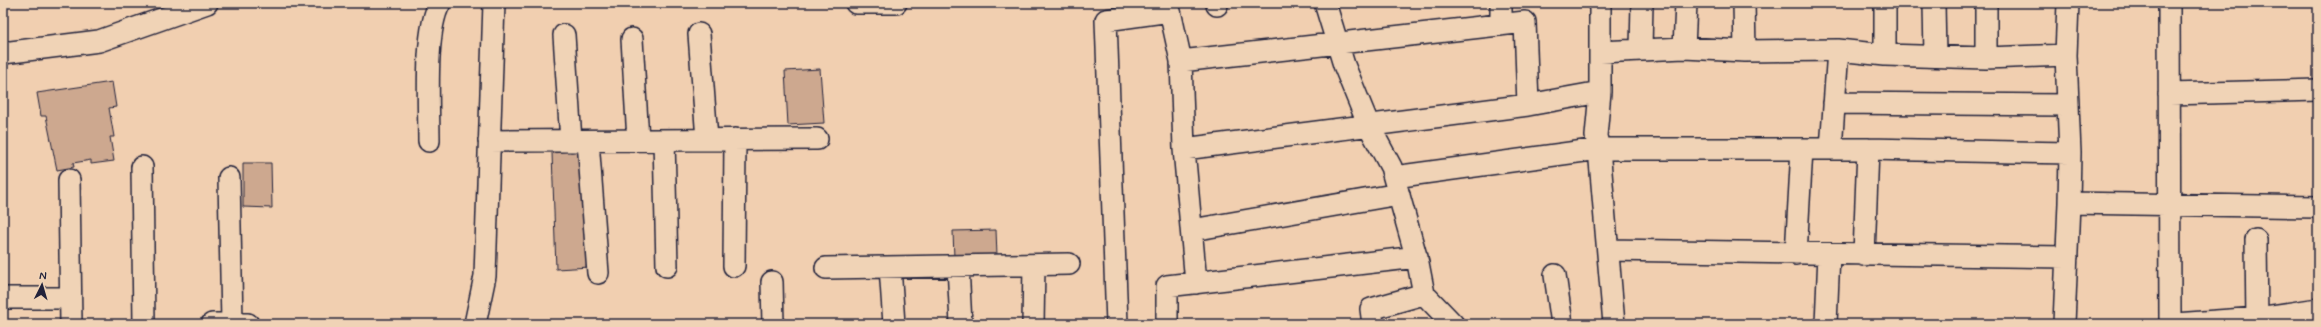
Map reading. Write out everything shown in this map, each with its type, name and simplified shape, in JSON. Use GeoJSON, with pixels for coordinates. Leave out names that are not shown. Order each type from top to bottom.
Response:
{"type":"FeatureCollection","features":[{"type":"Feature","properties":{"kind":"street"},"geometry":{"type":"LineString","coordinates":[[3,52],[98,41],[207,3]]}},
{"type":"Feature","properties":{"kind":"street"},"geometry":{"type":"LineString","coordinates":[[429,141],[430,40],[432,22],[440,3]]}},
{"type":"Feature","properties":{"kind":"street"},"geometry":{"type":"LineString","coordinates":[[474,324],[485,276],[494,3]]}},
{"type":"Feature","properties":{"kind":"street"},"geometry":{"type":"LineString","coordinates":[[856,3],[896,3]]}},
{"type":"Feature","properties":{"kind":"street"},"geometry":{"type":"LineString","coordinates":[[1325,3],[1344,65],[1369,126],[1391,167],[1417,257],[1424,294],[1453,324]]}},
{"type":"Feature","properties":{"kind":"street"},"geometry":{"type":"LineString","coordinates":[[1501,25],[1502,3]]}},
{"type":"Feature","properties":{"kind":"street"},"geometry":{"type":"LineString","coordinates":[[1600,3],[1600,92],[1596,136],[1599,149],[1614,324]]}},
{"type":"Feature","properties":{"kind":"street"},"geometry":{"type":"LineString","coordinates":[[1641,49],[1642,3]]}},
{"type":"Feature","properties":{"kind":"street"},"geometry":{"type":"LineString","coordinates":[[1684,48],[1686,3]]}},
{"type":"Feature","properties":{"kind":"street"},"geometry":{"type":"LineString","coordinates":[[1744,3],[1745,51]]}},
{"type":"Feature","properties":{"kind":"street"},"geometry":{"type":"LineString","coordinates":[[1885,3],[1885,55]]}},
{"type":"Feature","properties":{"kind":"street"},"geometry":{"type":"LineString","coordinates":[[1934,3],[1935,56]]}},
{"type":"Feature","properties":{"kind":"street"},"geometry":{"type":"LineString","coordinates":[[1986,3],[1986,58]]}},
{"type":"Feature","properties":{"kind":"street"},"geometry":{"type":"LineString","coordinates":[[2064,324],[2070,203],[2070,153],[2066,55],[2068,3]]}},
{"type":"Feature","properties":{"kind":"street"},"geometry":{"type":"LineString","coordinates":[[2169,3],[2171,205],[2170,324]]}},
{"type":"Feature","properties":{"kind":"street"},"geometry":{"type":"LineString","coordinates":[[1117,324],[1106,20],[1127,10],[1170,11],[1181,61],[1184,149],[1196,283]]}},
{"type":"Feature","properties":{"kind":"street"},"geometry":{"type":"LineString","coordinates":[[1181,61],[1525,22],[1528,105]]}},
{"type":"Feature","properties":{"kind":"street"},"geometry":{"type":"LineString","coordinates":[[699,34],[708,139]]}},
{"type":"Feature","properties":{"kind":"street"},"geometry":{"type":"LineString","coordinates":[[564,35],[598,273]]}},
{"type":"Feature","properties":{"kind":"street"},"geometry":{"type":"LineString","coordinates":[[632,38],[638,140]]}},
{"type":"Feature","properties":{"kind":"street"},"geometry":{"type":"LineString","coordinates":[[1600,52],[1684,48],[1745,51],[1838,50],[1885,55],[1986,58],[2066,55]]}},
{"type":"Feature","properties":{"kind":"street"},"geometry":{"type":"LineString","coordinates":[[1831,149],[1838,50]]}},
{"type":"Feature","properties":{"kind":"street"},"geometry":{"type":"LineString","coordinates":[[2169,94],[2318,90]]}},
{"type":"Feature","properties":{"kind":"street"},"geometry":{"type":"LineString","coordinates":[[1184,149],[1528,105],[1600,92]]}},
{"type":"Feature","properties":{"kind":"street"},"geometry":{"type":"LineString","coordinates":[[1834,103],[2068,105]]}},
{"type":"Feature","properties":{"kind":"street"},"geometry":{"type":"LineString","coordinates":[[734,266],[735,139]]}},
{"type":"Feature","properties":{"kind":"street"},"geometry":{"type":"LineString","coordinates":[[489,141],[817,139]]}},
{"type":"Feature","properties":{"kind":"street"},"geometry":{"type":"LineString","coordinates":[[664,140],[667,266]]}},
{"type":"Feature","properties":{"kind":"street"},"geometry":{"type":"LineString","coordinates":[[1192,230],[1397,186],[1599,149],[1868,149],[2070,153]]}},
{"type":"Feature","properties":{"kind":"street"},"geometry":{"type":"LineString","coordinates":[[1796,254],[1802,149]]}},
{"type":"Feature","properties":{"kind":"street"},"geometry":{"type":"LineString","coordinates":[[1864,255],[1868,149]]}},
{"type":"Feature","properties":{"kind":"street"},"geometry":{"type":"LineString","coordinates":[[142,167],[144,324]]}},
{"type":"Feature","properties":{"kind":"street"},"geometry":{"type":"LineString","coordinates":[[229,178],[231,324]]}},
{"type":"Feature","properties":{"kind":"street"},"geometry":{"type":"LineString","coordinates":[[69,180],[71,324]]}},
{"type":"Feature","properties":{"kind":"street"},"geometry":{"type":"LineString","coordinates":[[2070,203],[2318,207]]}},
{"type":"Feature","properties":{"kind":"street"},"geometry":{"type":"LineString","coordinates":[[2256,240],[2257,321]]}},
{"type":"Feature","properties":{"kind":"street"},"geometry":{"type":"LineString","coordinates":[[1608,250],[2067,257]]}},
{"type":"Feature","properties":{"kind":"street"},"geometry":{"type":"LineString","coordinates":[[1826,324],[1829,254]]}},
{"type":"Feature","properties":{"kind":"street"},"geometry":{"type":"LineString","coordinates":[[1167,324],[1167,286],[1417,257]]}},
{"type":"Feature","properties":{"kind":"street"},"geometry":{"type":"LineString","coordinates":[[826,268],[1069,264]]}},
{"type":"Feature","properties":{"kind":"street"},"geometry":{"type":"LineString","coordinates":[[1033,324],[1034,265]]}},
{"type":"Feature","properties":{"kind":"street"},"geometry":{"type":"LineString","coordinates":[[958,266],[961,324]]}},
{"type":"Feature","properties":{"kind":"street"},"geometry":{"type":"LineString","coordinates":[[890,267],[894,324]]}},
{"type":"Feature","properties":{"kind":"street"},"geometry":{"type":"LineString","coordinates":[[1555,275],[1562,324]]}},
{"type":"Feature","properties":{"kind":"street"},"geometry":{"type":"LineString","coordinates":[[772,282],[774,324]]}},
{"type":"Feature","properties":{"kind":"street"},"geometry":{"type":"LineString","coordinates":[[1373,324],[1371,309],[1424,294]]}},
{"type":"Feature","properties":{"kind":"street"},"geometry":{"type":"LineString","coordinates":[[3,298],[70,298]]}},
{"type":"Feature","properties":{"kind":"street"},"geometry":{"type":"LineString","coordinates":[[2175,324],[2257,321],[2318,309]]}},
{"type":"Feature","properties":{"kind":"building"},"geometry":{"type":"Polygon","coordinates":[[[820,69],[824,123],[788,125],[785,71],[820,69]]]}},
{"type":"Feature","properties":{"kind":"building"},"geometry":{"type":"Polygon","coordinates":[[[112,82],[116,107],[109,108],[114,137],[110,137],[114,161],[91,164],[91,160],[73,163],[74,167],[57,170],[46,116],[41,116],[37,93],[112,82]]]}},
{"type":"Feature","properties":{"kind":"building"},"geometry":{"type":"Polygon","coordinates":[[[584,150],[590,267],[556,269],[552,153],[584,150]]]}},
{"type":"Feature","properties":{"kind":"building"},"geometry":{"type":"Polygon","coordinates":[[[243,163],[271,163],[272,208],[243,207],[243,163]]]}},
{"type":"Feature","properties":{"kind":"building"},"geometry":{"type":"Polygon","coordinates":[[[996,230],[997,256],[954,258],[953,231],[996,230]]]}}]}
